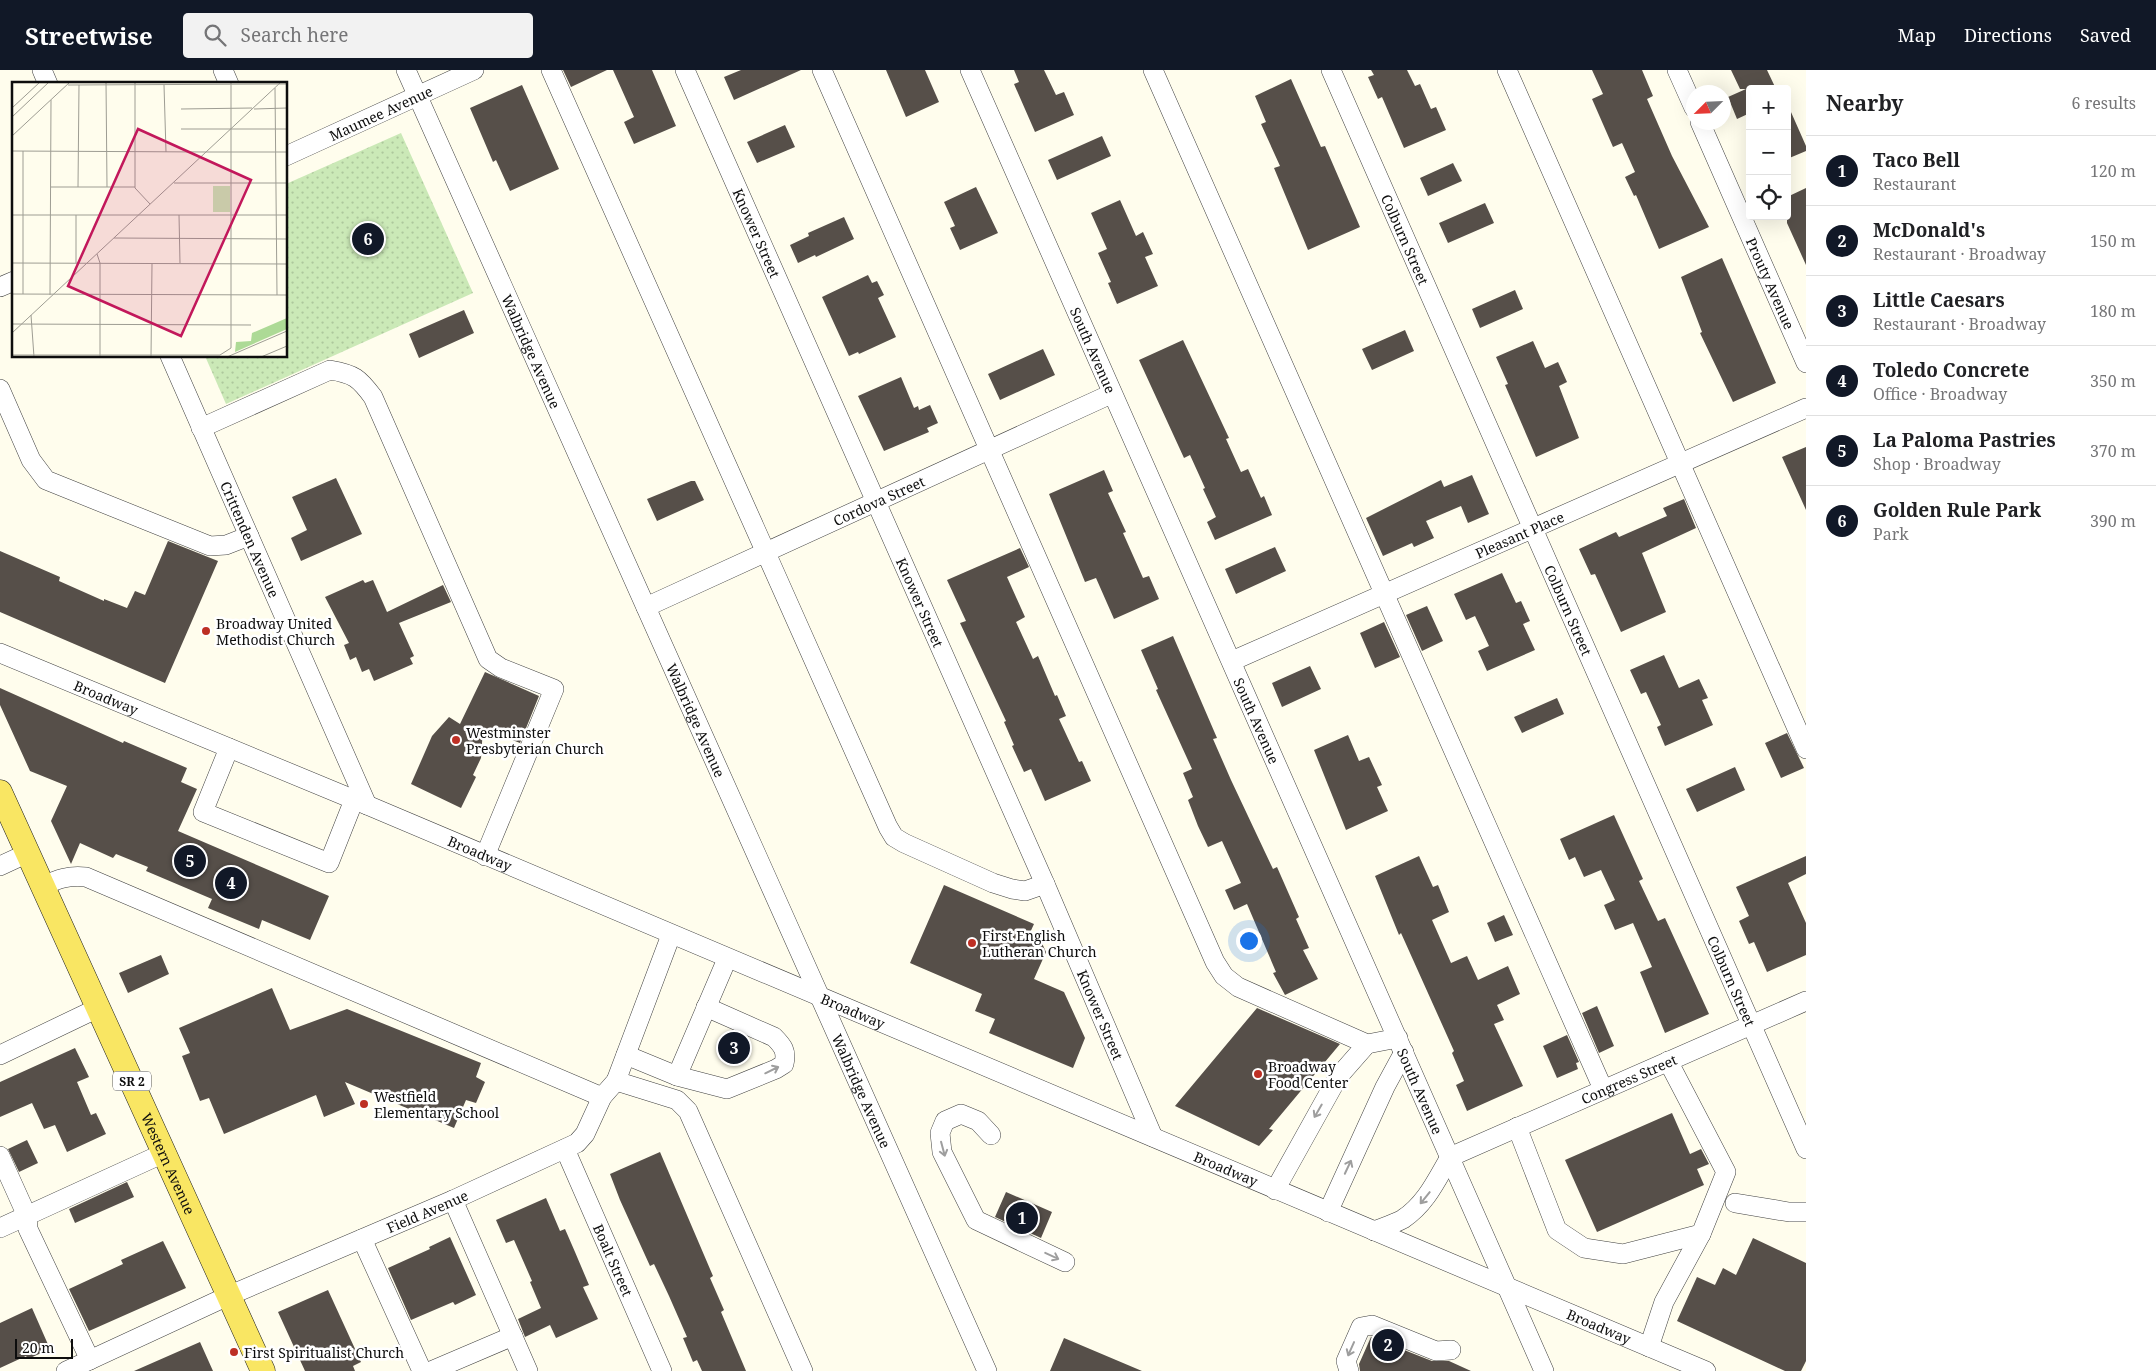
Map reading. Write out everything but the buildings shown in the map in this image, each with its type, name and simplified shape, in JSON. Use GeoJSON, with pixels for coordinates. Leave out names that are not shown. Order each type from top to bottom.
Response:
{"type":"FeatureCollection","features":[{"type":"Feature","properties":{"kind":"main road","name":"Western Avenue"},"geometry":{"type":"LineString","coordinates":[[0,792],[263,1371]]}},
{"type":"Feature","properties":{"kind":"street"},"geometry":{"type":"LineString","coordinates":[[42,70],[47,82]]}},
{"type":"Feature","properties":{"kind":"street"},"geometry":{"type":"LineString","coordinates":[[223,70],[228,82]]}},
{"type":"Feature","properties":{"kind":"street","name":"Walbridge Avenue"},"geometry":{"type":"LineString","coordinates":[[406,70],[987,1371]]}},
{"type":"Feature","properties":{"kind":"street","name":"Maumee Avenue"},"geometry":{"type":"LineString","coordinates":[[288,155],[474,70]]}},
{"type":"Feature","properties":{"kind":"street"},"geometry":{"type":"LineString","coordinates":[[551,70],[894,837],[912,847],[1012,889],[1025,891],[1044,884]]}},
{"type":"Feature","properties":{"kind":"street","name":"Knower Street"},"geometry":{"type":"LineString","coordinates":[[685,70],[1044,884],[1153,1137]]}},
{"type":"Feature","properties":{"kind":"street"},"geometry":{"type":"LineString","coordinates":[[822,70],[1215,962],[1224,976],[1238,987],[1368,1044],[1401,1045],[1385,1087],[1328,1212]]}},
{"type":"Feature","properties":{"kind":"street","name":"South Avenue"},"geometry":{"type":"LineString","coordinates":[[970,70],[1111,394],[1232,661],[1544,1371]]}},
{"type":"Feature","properties":{"kind":"street"},"geometry":{"type":"LineString","coordinates":[[1153,70],[1603,1090]]}},
{"type":"Feature","properties":{"kind":"street","name":"Colburn Street"},"geometry":{"type":"LineString","coordinates":[[1331,70],[1806,1149]]}},
{"type":"Feature","properties":{"kind":"street"},"geometry":{"type":"LineString","coordinates":[[1507,70],[1806,748]]}},
{"type":"Feature","properties":{"kind":"street"},"geometry":{"type":"LineString","coordinates":[[1677,70],[1686,90]]}},
{"type":"Feature","properties":{"kind":"street","name":"Prouty Avenue"},"geometry":{"type":"LineString","coordinates":[[1704,130],[1806,363]]}},
{"type":"Feature","properties":{"kind":"street"},"geometry":{"type":"LineString","coordinates":[[0,287],[12,281]]}},
{"type":"Feature","properties":{"kind":"street","name":"Crittenden Avenue"},"geometry":{"type":"LineString","coordinates":[[171,358],[249,536],[361,803]]}},
{"type":"Feature","properties":{"kind":"street"},"geometry":{"type":"LineString","coordinates":[[201,428],[330,370],[346,372],[360,379],[373,397],[488,659],[501,668],[554,689],[485,856]]}},
{"type":"Feature","properties":{"kind":"street"},"geometry":{"type":"LineString","coordinates":[[0,389],[31,460],[46,480],[210,546],[226,545],[249,536]]}},
{"type":"Feature","properties":{"kind":"street","name":"Cordova Street"},"geometry":{"type":"LineString","coordinates":[[646,607],[1111,394]]}},
{"type":"Feature","properties":{"kind":"street","name":"Pleasant Place"},"geometry":{"type":"LineString","coordinates":[[1232,661],[1806,408]]}},
{"type":"Feature","properties":{"kind":"street","name":"Broadway"},"geometry":{"type":"LineString","coordinates":[[0,653],[361,803],[1706,1371]]}},
{"type":"Feature","properties":{"kind":"street"},"geometry":{"type":"LineString","coordinates":[[229,748],[204,812],[329,863],[361,803]]}},
{"type":"Feature","properties":{"kind":"street"},"geometry":{"type":"LineString","coordinates":[[0,866],[28,853]]}},
{"type":"Feature","properties":{"kind":"street"},"geometry":{"type":"LineString","coordinates":[[42,886],[59,878],[72,875],[86,877],[602,1097]]}},
{"type":"Feature","properties":{"kind":"street","name":"Field Avenue"},"geometry":{"type":"LineString","coordinates":[[81,1366],[228,1296],[453,1200],[577,1143],[585,1134],[602,1097],[616,1081],[671,935]]}},
{"type":"Feature","properties":{"kind":"street"},"geometry":{"type":"LineString","coordinates":[[677,1076],[727,958]]}},
{"type":"Feature","properties":{"kind":"street","name":"Congress Street"},"geometry":{"type":"LineString","coordinates":[[1450,1156],[1806,1000]]}},
{"type":"Feature","properties":{"kind":"street"},"geometry":{"type":"LineString","coordinates":[[0,1055],[98,1008]]}},
{"type":"Feature","properties":{"kind":"street"},"geometry":{"type":"LineString","coordinates":[[626,1055],[677,1076],[728,1089],[784,1064],[783,1046],[774,1037],[706,1008]]}},
{"type":"Feature","properties":{"kind":"street"},"geometry":{"type":"LineString","coordinates":[[1275,1190],[1338,1077],[1368,1044]]}},
{"type":"Feature","properties":{"kind":"street"},"geometry":{"type":"LineString","coordinates":[[1649,1347],[1664,1302],[1701,1234],[1726,1172],[1668,1061]]}},
{"type":"Feature","properties":{"kind":"street"},"geometry":{"type":"LineString","coordinates":[[616,1081],[677,1100],[688,1111],[803,1371]]}},
{"type":"Feature","properties":{"kind":"street"},"geometry":{"type":"LineString","coordinates":[[991,1135],[978,1122],[961,1114],[946,1121],[940,1133],[942,1152],[976,1220],[1065,1262]]}},
{"type":"Feature","properties":{"kind":"street"},"geometry":{"type":"LineString","coordinates":[[1517,1127],[1557,1230],[1584,1248],[1623,1254],[1701,1234]]}},
{"type":"Feature","properties":{"kind":"street","name":"Boalt Street"},"geometry":{"type":"LineString","coordinates":[[565,1149],[662,1371]]}},
{"type":"Feature","properties":{"kind":"street"},"geometry":{"type":"LineString","coordinates":[[0,1228],[164,1153]]}},
{"type":"Feature","properties":{"kind":"street"},"geometry":{"type":"LineString","coordinates":[[0,1156],[27,1216],[28,1231],[81,1366]]}},
{"type":"Feature","properties":{"kind":"street"},"geometry":{"type":"LineString","coordinates":[[1374,1231],[1402,1219],[1416,1209],[1432,1189],[1450,1156]]}},
{"type":"Feature","properties":{"kind":"street"},"geometry":{"type":"LineString","coordinates":[[453,1200],[528,1371]]}},
{"type":"Feature","properties":{"kind":"street"},"geometry":{"type":"LineString","coordinates":[[1735,1203],[1789,1212],[1806,1212]]}},
{"type":"Feature","properties":{"kind":"street"},"geometry":{"type":"LineString","coordinates":[[362,1239],[422,1371]]}},
{"type":"Feature","properties":{"kind":"street"},"geometry":{"type":"LineString","coordinates":[[1349,1371],[1346,1361],[1361,1327],[1372,1325],[1436,1351],[1451,1350]]}},
{"type":"Feature","properties":{"kind":"street"},"geometry":{"type":"LineString","coordinates":[[430,1371],[513,1336]]}},
{"type":"Feature","properties":{"kind":"green space"},"geometry":{"type":"Polygon","coordinates":[[[401,133],[473,293],[226,404],[206,358],[288,358],[288,183],[401,133]]]}},
{"type":"Feature","properties":{"kind":"place","name":"Golden Rule Park"},"geometry":{"type":"Point","coordinates":[368,239]}},
{"type":"Feature","properties":{"kind":"place","name":"Broadway United Methodist Church"},"geometry":{"type":"Point","coordinates":[206,631]}},
{"type":"Feature","properties":{"kind":"place","name":"Westminster Presbyterian Church"},"geometry":{"type":"Point","coordinates":[456,740]}},
{"type":"Feature","properties":{"kind":"place","name":"La Paloma Pastries"},"geometry":{"type":"Point","coordinates":[190,861]}},
{"type":"Feature","properties":{"kind":"place","name":"Toledo Concrete"},"geometry":{"type":"Point","coordinates":[231,883]}},
{"type":"Feature","properties":{"kind":"place","name":"First English Lutheran Church"},"geometry":{"type":"Point","coordinates":[972,943]}},
{"type":"Feature","properties":{"kind":"place","name":"Little Caesars"},"geometry":{"type":"Point","coordinates":[734,1048]}},
{"type":"Feature","properties":{"kind":"place","name":"Broadway Food Center"},"geometry":{"type":"Point","coordinates":[1258,1074]}},
{"type":"Feature","properties":{"kind":"place","name":"Westfield Elementary School"},"geometry":{"type":"Point","coordinates":[364,1104]}},
{"type":"Feature","properties":{"kind":"place","name":"Taco Bell"},"geometry":{"type":"Point","coordinates":[1022,1218]}},
{"type":"Feature","properties":{"kind":"place","name":"McDonald's"},"geometry":{"type":"Point","coordinates":[1388,1345]}},
{"type":"Feature","properties":{"kind":"place","name":"First Spiritualist Church"},"geometry":{"type":"Point","coordinates":[234,1352]}}]}
